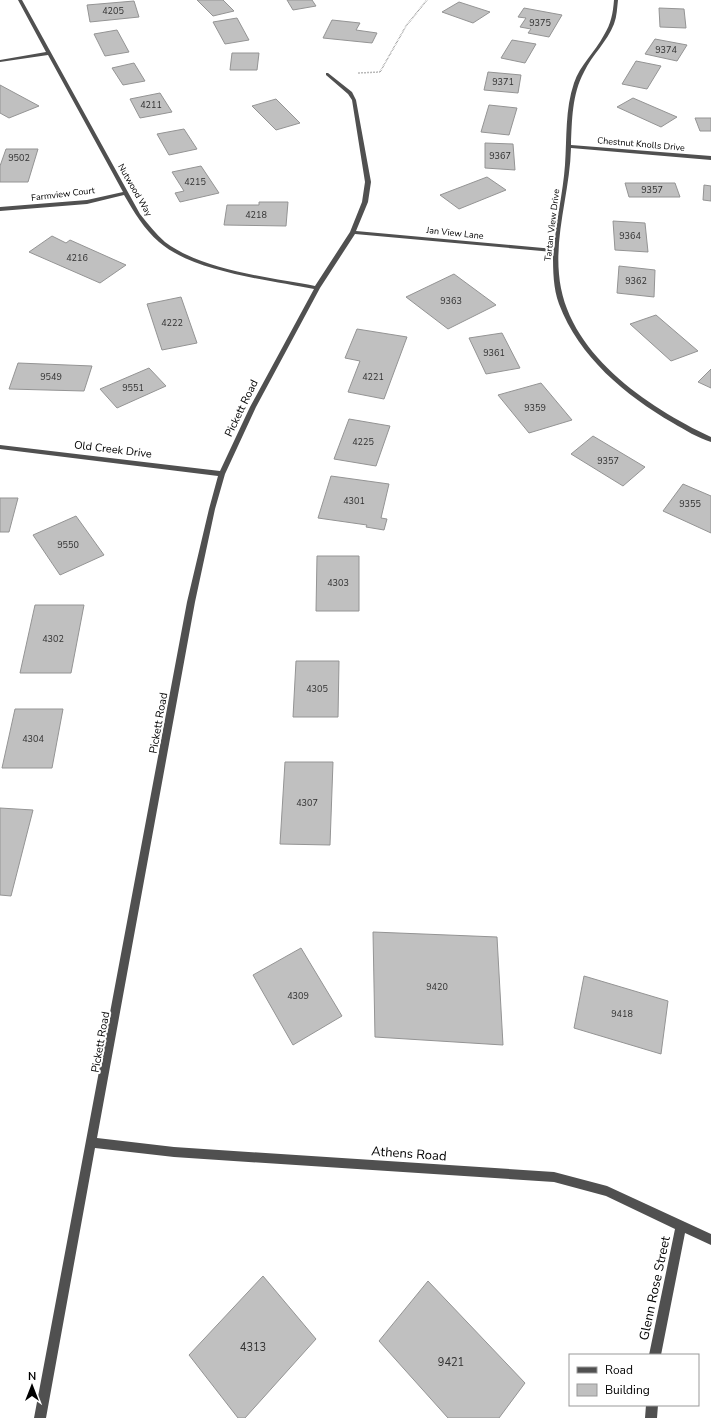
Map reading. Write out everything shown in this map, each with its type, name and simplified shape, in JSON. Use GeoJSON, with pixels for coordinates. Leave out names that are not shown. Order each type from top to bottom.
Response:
{"type":"FeatureCollection","features":[{"type":"Feature","properties":{"kind":"street","name":"Nutwood Way"},"geometry":{"type":"LineString","coordinates":[[20,0],[138,215],[154,234],[168,246],[190,258],[214,266],[317,288]]}},
{"type":"Feature","properties":{"kind":"street","name":"Tartan View Drive"},"geometry":{"type":"LineString","coordinates":[[616,0],[613,24],[606,38],[585,64],[576,82],[567,171],[556,251],[556,277],[563,307],[574,330],[589,352],[626,389],[654,409],[711,440]]}},
{"type":"Feature","properties":{"kind":"street"},"geometry":{"type":"LineString","coordinates":[[0,61],[49,53]]}},
{"type":"Feature","properties":{"kind":"street","name":"Pickett Road"},"geometry":{"type":"LineString","coordinates":[[40,1418],[93,1143],[191,602],[212,509],[222,474],[253,407],[317,288],[353,232],[365,202],[368,182],[354,100],[350,93],[328,74]]}},
{"type":"Feature","properties":{"kind":"street","name":"Chestnut Knolls Drive"},"geometry":{"type":"LineString","coordinates":[[569,146],[711,158]]}},
{"type":"Feature","properties":{"kind":"street","name":"Farmview Court"},"geometry":{"type":"LineString","coordinates":[[0,209],[74,204],[127,193]]}},
{"type":"Feature","properties":{"kind":"street","name":"Jan View Lane"},"geometry":{"type":"LineString","coordinates":[[353,232],[556,251]]}},
{"type":"Feature","properties":{"kind":"street","name":"Old Creek Drive"},"geometry":{"type":"LineString","coordinates":[[0,447],[222,474]]}},
{"type":"Feature","properties":{"kind":"street","name":"Athens Road"},"geometry":{"type":"LineString","coordinates":[[93,1143],[174,1152],[554,1177],[607,1191],[711,1240]]}},
{"type":"Feature","properties":{"kind":"street","name":"Glenn Rose Street"},"geometry":{"type":"LineString","coordinates":[[655,1354],[681,1227]]}},
{"type":"Feature","properties":{"kind":"street"},"geometry":{"type":"LineString","coordinates":[[651,1418],[652,1406]]}},
{"type":"Feature","properties":{"kind":"path"},"geometry":{"type":"LineString","coordinates":[[328,74],[380,72],[406,26],[427,0]]}},
{"type":"Feature","properties":{"kind":"building"},"geometry":{"type":"Polygon","coordinates":[[[197,0],[223,0],[234,11],[213,16],[197,0]]]}},
{"type":"Feature","properties":{"kind":"building"},"geometry":{"type":"Polygon","coordinates":[[[287,0],[312,0],[316,6],[293,10],[287,0]]]}},
{"type":"Feature","properties":{"kind":"building"},"geometry":{"type":"Polygon","coordinates":[[[134,1],[139,17],[90,22],[87,5],[134,1]]]}},
{"type":"Feature","properties":{"kind":"building"},"geometry":{"type":"Polygon","coordinates":[[[459,2],[490,12],[473,23],[442,12],[459,2]]]}},
{"type":"Feature","properties":{"kind":"building"},"geometry":{"type":"Polygon","coordinates":[[[524,8],[562,15],[549,37],[528,33],[531,29],[520,27],[526,18],[518,17],[524,8]]]}},
{"type":"Feature","properties":{"kind":"building"},"geometry":{"type":"Polygon","coordinates":[[[659,8],[684,9],[686,28],[660,27],[659,8]]]}},
{"type":"Feature","properties":{"kind":"building"},"geometry":{"type":"Polygon","coordinates":[[[237,18],[249,40],[225,44],[213,22],[237,18]]]}},
{"type":"Feature","properties":{"kind":"building"},"geometry":{"type":"Polygon","coordinates":[[[332,20],[360,23],[356,30],[377,33],[372,43],[323,38],[332,20]]]}},
{"type":"Feature","properties":{"kind":"building"},"geometry":{"type":"Polygon","coordinates":[[[117,30],[129,52],[105,56],[94,34],[117,30]]]}},
{"type":"Feature","properties":{"kind":"building"},"geometry":{"type":"Polygon","coordinates":[[[655,39],[687,45],[677,61],[645,54],[655,39]]]}},
{"type":"Feature","properties":{"kind":"building"},"geometry":{"type":"Polygon","coordinates":[[[512,40],[536,44],[525,63],[501,58],[512,40]]]}},
{"type":"Feature","properties":{"kind":"building"},"geometry":{"type":"Polygon","coordinates":[[[232,53],[259,53],[257,70],[230,70],[232,53]]]}},
{"type":"Feature","properties":{"kind":"building"},"geometry":{"type":"Polygon","coordinates":[[[636,61],[661,66],[647,89],[622,84],[636,61]]]}},
{"type":"Feature","properties":{"kind":"building"},"geometry":{"type":"Polygon","coordinates":[[[134,63],[145,81],[123,85],[112,68],[134,63]]]}},
{"type":"Feature","properties":{"kind":"building"},"geometry":{"type":"Polygon","coordinates":[[[488,72],[521,75],[518,93],[484,90],[488,72]]]}},
{"type":"Feature","properties":{"kind":"building"},"geometry":{"type":"Polygon","coordinates":[[[0,85],[39,106],[9,118],[0,113],[0,85]]]}},
{"type":"Feature","properties":{"kind":"building"},"geometry":{"type":"Polygon","coordinates":[[[160,93],[172,112],[140,118],[130,99],[160,93]]]}},
{"type":"Feature","properties":{"kind":"building"},"geometry":{"type":"Polygon","coordinates":[[[633,98],[677,117],[661,127],[617,107],[633,98]]]}},
{"type":"Feature","properties":{"kind":"building"},"geometry":{"type":"Polygon","coordinates":[[[276,99],[300,123],[276,130],[252,106],[276,99]]]}},
{"type":"Feature","properties":{"kind":"building"},"geometry":{"type":"Polygon","coordinates":[[[489,105],[517,108],[509,135],[481,132],[489,105]]]}},
{"type":"Feature","properties":{"kind":"building"},"geometry":{"type":"Polygon","coordinates":[[[695,118],[711,118],[711,131],[700,131],[695,118]]]}},
{"type":"Feature","properties":{"kind":"building"},"geometry":{"type":"Polygon","coordinates":[[[184,129],[197,149],[169,155],[157,134],[184,129]]]}},
{"type":"Feature","properties":{"kind":"building"},"geometry":{"type":"Polygon","coordinates":[[[485,143],[513,144],[515,170],[485,168],[485,143]]]}},
{"type":"Feature","properties":{"kind":"building"},"geometry":{"type":"Polygon","coordinates":[[[6,149],[38,149],[28,182],[0,182],[0,166],[6,149]]]}},
{"type":"Feature","properties":{"kind":"building"},"geometry":{"type":"Polygon","coordinates":[[[201,166],[219,193],[180,202],[175,193],[184,191],[172,172],[201,166]]]}},
{"type":"Feature","properties":{"kind":"building"},"geometry":{"type":"Polygon","coordinates":[[[487,177],[506,190],[459,209],[440,195],[487,177]]]}},
{"type":"Feature","properties":{"kind":"building"},"geometry":{"type":"Polygon","coordinates":[[[625,183],[675,183],[680,197],[629,197],[625,183]]]}},
{"type":"Feature","properties":{"kind":"building"},"geometry":{"type":"Polygon","coordinates":[[[704,185],[711,186],[711,201],[703,200],[704,185]]]}},
{"type":"Feature","properties":{"kind":"building"},"geometry":{"type":"Polygon","coordinates":[[[259,202],[288,202],[286,226],[224,225],[227,205],[259,205],[259,202]]]}},
{"type":"Feature","properties":{"kind":"building"},"geometry":{"type":"Polygon","coordinates":[[[613,221],[645,223],[648,252],[615,250],[613,221]]]}},
{"type":"Feature","properties":{"kind":"building"},"geometry":{"type":"Polygon","coordinates":[[[52,236],[66,243],[70,240],[126,265],[100,283],[29,252],[52,236]]]}},
{"type":"Feature","properties":{"kind":"building"},"geometry":{"type":"Polygon","coordinates":[[[619,266],[655,270],[654,297],[617,293],[619,266]]]}},
{"type":"Feature","properties":{"kind":"building"},"geometry":{"type":"Polygon","coordinates":[[[454,274],[496,305],[448,329],[406,297],[454,274]]]}},
{"type":"Feature","properties":{"kind":"building"},"geometry":{"type":"Polygon","coordinates":[[[181,297],[197,343],[162,350],[147,304],[181,297]]]}},
{"type":"Feature","properties":{"kind":"building"},"geometry":{"type":"Polygon","coordinates":[[[656,315],[698,351],[671,361],[630,324],[656,315]]]}},
{"type":"Feature","properties":{"kind":"building"},"geometry":{"type":"Polygon","coordinates":[[[357,329],[407,337],[384,399],[348,392],[360,361],[345,358],[357,329]]]}},
{"type":"Feature","properties":{"kind":"building"},"geometry":{"type":"Polygon","coordinates":[[[502,333],[520,368],[486,374],[469,338],[502,333]]]}},
{"type":"Feature","properties":{"kind":"building"},"geometry":{"type":"Polygon","coordinates":[[[18,363],[92,366],[84,391],[9,389],[18,363]]]}},
{"type":"Feature","properties":{"kind":"building"},"geometry":{"type":"Polygon","coordinates":[[[149,368],[166,386],[117,408],[100,389],[149,368]]]}},
{"type":"Feature","properties":{"kind":"building"},"geometry":{"type":"Polygon","coordinates":[[[711,369],[711,388],[698,382],[711,369]]]}},
{"type":"Feature","properties":{"kind":"building"},"geometry":{"type":"Polygon","coordinates":[[[541,383],[572,420],[529,433],[498,395],[541,383]]]}},
{"type":"Feature","properties":{"kind":"building"},"geometry":{"type":"Polygon","coordinates":[[[349,419],[390,426],[376,466],[334,459],[349,419]]]}},
{"type":"Feature","properties":{"kind":"building"},"geometry":{"type":"Polygon","coordinates":[[[593,436],[645,467],[623,486],[571,454],[593,436]]]}},
{"type":"Feature","properties":{"kind":"building"},"geometry":{"type":"Polygon","coordinates":[[[331,476],[389,484],[381,518],[387,519],[384,530],[366,527],[367,525],[318,518],[331,476]]]}},
{"type":"Feature","properties":{"kind":"building"},"geometry":{"type":"Polygon","coordinates":[[[683,484],[711,496],[711,533],[663,511],[683,484]]]}},
{"type":"Feature","properties":{"kind":"building"},"geometry":{"type":"Polygon","coordinates":[[[0,498],[18,498],[9,532],[0,532],[0,498]]]}},
{"type":"Feature","properties":{"kind":"building"},"geometry":{"type":"Polygon","coordinates":[[[76,516],[104,555],[60,575],[33,535],[76,516]]]}},
{"type":"Feature","properties":{"kind":"building"},"geometry":{"type":"Polygon","coordinates":[[[317,556],[359,556],[359,611],[316,611],[317,556]]]}},
{"type":"Feature","properties":{"kind":"building"},"geometry":{"type":"Polygon","coordinates":[[[35,605],[84,605],[71,673],[20,673],[35,605]]]}},
{"type":"Feature","properties":{"kind":"building"},"geometry":{"type":"Polygon","coordinates":[[[296,661],[339,661],[338,717],[293,717],[296,661]]]}},
{"type":"Feature","properties":{"kind":"building"},"geometry":{"type":"Polygon","coordinates":[[[15,709],[63,709],[52,768],[2,768],[15,709]]]}},
{"type":"Feature","properties":{"kind":"building"},"geometry":{"type":"Polygon","coordinates":[[[285,762],[333,762],[330,845],[280,844],[285,762]]]}},
{"type":"Feature","properties":{"kind":"building"},"geometry":{"type":"Polygon","coordinates":[[[0,808],[33,810],[11,896],[0,895],[0,808]]]}},
{"type":"Feature","properties":{"kind":"building"},"geometry":{"type":"Polygon","coordinates":[[[373,932],[497,937],[503,1045],[375,1037],[373,932]]]}},
{"type":"Feature","properties":{"kind":"building"},"geometry":{"type":"Polygon","coordinates":[[[301,948],[342,1016],[293,1045],[253,975],[301,948]]]}},
{"type":"Feature","properties":{"kind":"building"},"geometry":{"type":"Polygon","coordinates":[[[584,976],[668,1001],[661,1054],[574,1028],[584,976]]]}},
{"type":"Feature","properties":{"kind":"building"},"geometry":{"type":"Polygon","coordinates":[[[263,1276],[316,1339],[245,1418],[238,1418],[189,1355],[263,1276]]]}},
{"type":"Feature","properties":{"kind":"building"},"geometry":{"type":"Polygon","coordinates":[[[428,1281],[525,1383],[499,1418],[448,1418],[379,1341],[428,1281]]]}}]}
